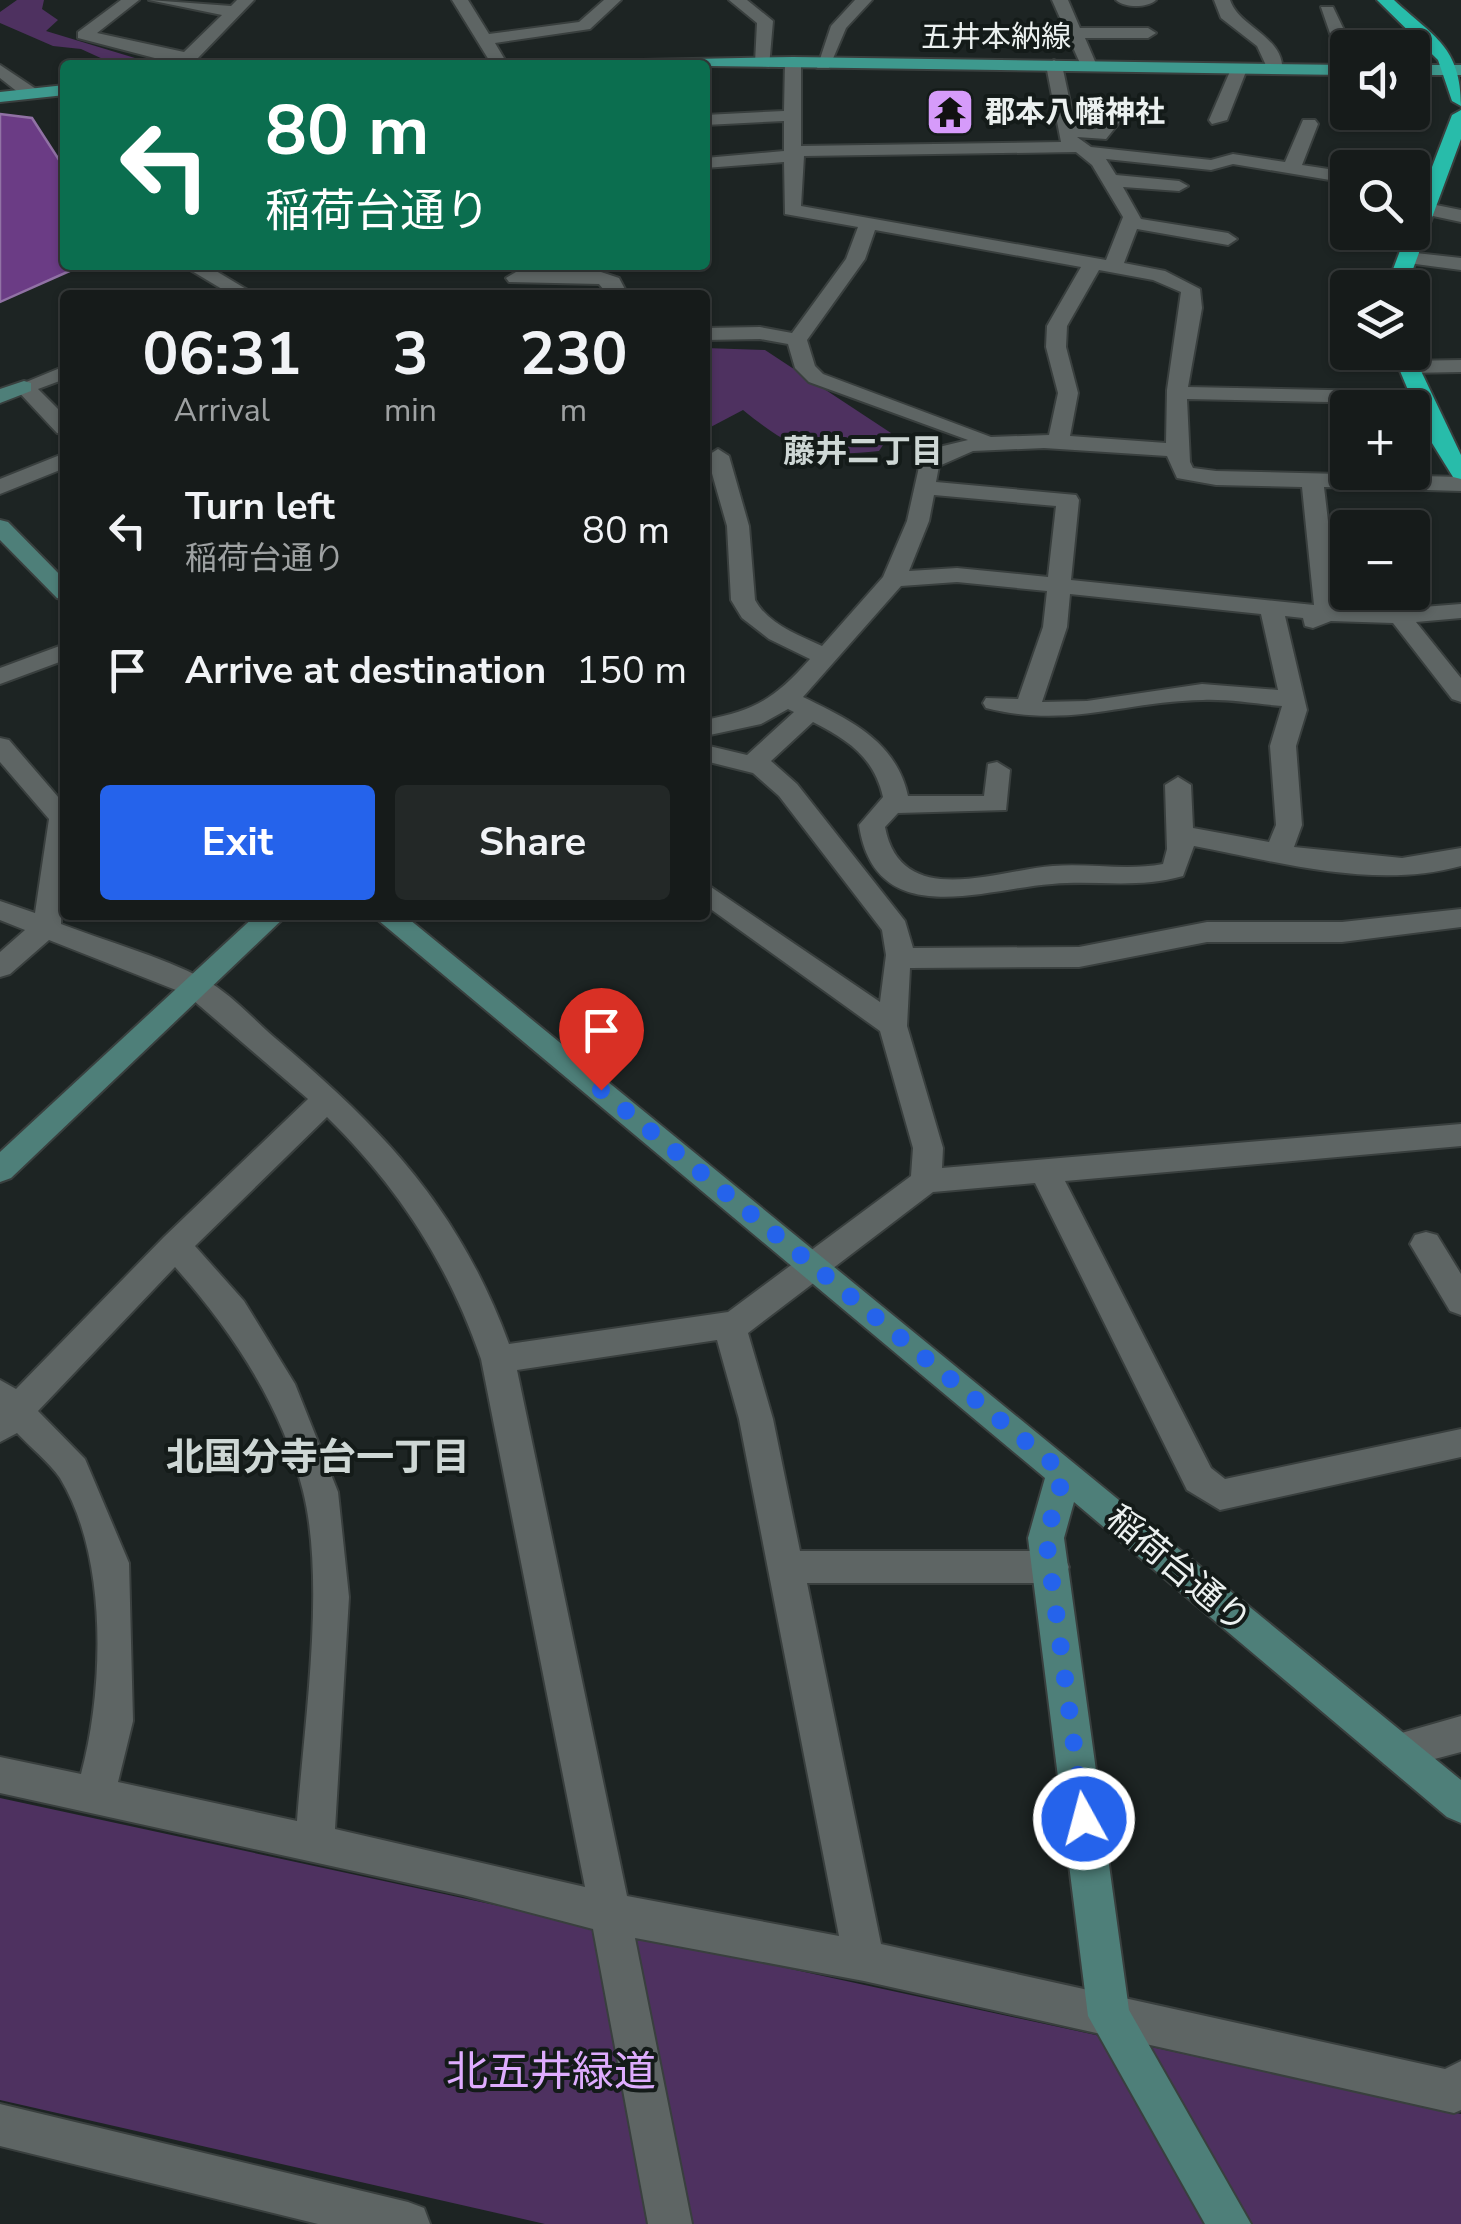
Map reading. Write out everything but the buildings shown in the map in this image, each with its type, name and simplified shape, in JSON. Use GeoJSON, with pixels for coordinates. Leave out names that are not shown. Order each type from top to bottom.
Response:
{"type":"FeatureCollection","features":[{"type":"Feature","properties":{"kind":"highway"},"geometry":{"type":"LineString","coordinates":[[1385,0],[1425,34],[1457,70],[1461,100]]}},
{"type":"Feature","properties":{"kind":"highway"},"geometry":{"type":"LineString","coordinates":[[1430,198],[1461,115]]}},
{"type":"Feature","properties":{"kind":"highway"},"geometry":{"type":"LineString","coordinates":[[1403,270],[1410,250]]}},
{"type":"Feature","properties":{"kind":"highway"},"geometry":{"type":"LineString","coordinates":[[1430,416],[1461,472]]}},
{"type":"Feature","properties":{"kind":"main road","name":"五井本納線"},"geometry":{"type":"LineString","coordinates":[[710,64],[1330,70]]}},
{"type":"Feature","properties":{"kind":"main road"},"geometry":{"type":"LineString","coordinates":[[1430,70],[1457,70]]}},
{"type":"Feature","properties":{"kind":"main road"},"geometry":{"type":"LineString","coordinates":[[0,97],[60,94]]}},
{"type":"Feature","properties":{"kind":"street"},"geometry":{"type":"LineString","coordinates":[[131,0],[84,35],[186,60]]}},
{"type":"Feature","properties":{"kind":"street"},"geometry":{"type":"LineString","coordinates":[[158,0],[241,6]]}},
{"type":"Feature","properties":{"kind":"street"},"geometry":{"type":"LineString","coordinates":[[460,0],[498,60]]}},
{"type":"Feature","properties":{"kind":"street"},"geometry":{"type":"LineString","coordinates":[[488,39],[584,26],[613,0]]}},
{"type":"Feature","properties":{"kind":"street"},"geometry":{"type":"LineString","coordinates":[[737,0],[764,21],[763,63]]}},
{"type":"Feature","properties":{"kind":"street"},"geometry":{"type":"LineString","coordinates":[[823,64],[846,15],[864,0]]}},
{"type":"Feature","properties":{"kind":"street"},"geometry":{"type":"LineString","coordinates":[[1060,0],[1088,66]]}},
{"type":"Feature","properties":{"kind":"street"},"geometry":{"type":"LineString","coordinates":[[1124,0],[1148,0]]}},
{"type":"Feature","properties":{"kind":"street"},"geometry":{"type":"LineString","coordinates":[[1222,0],[1227,15],[1250,27],[1262,41],[1276,70]]}},
{"type":"Feature","properties":{"kind":"street"},"geometry":{"type":"LineString","coordinates":[[192,60],[241,6]]}},
{"type":"Feature","properties":{"kind":"street"},"geometry":{"type":"LineString","coordinates":[[1327,10],[1335,30]]}},
{"type":"Feature","properties":{"kind":"street"},"geometry":{"type":"LineString","coordinates":[[1073,33],[1147,30],[1156,67]]}},
{"type":"Feature","properties":{"kind":"street"},"geometry":{"type":"LineString","coordinates":[[793,62],[789,116],[795,154],[792,210],[1103,265],[1158,276],[1190,289],[1194,299],[1174,450],[1184,472],[1197,477],[1461,484]]}},
{"type":"Feature","properties":{"kind":"street"},"geometry":{"type":"LineString","coordinates":[[1054,65],[1067,137],[1090,152],[1132,222]]}},
{"type":"Feature","properties":{"kind":"street"},"geometry":{"type":"LineString","coordinates":[[1218,120],[1239,69]]}},
{"type":"Feature","properties":{"kind":"street"},"geometry":{"type":"LineString","coordinates":[[0,70],[30,93]]}},
{"type":"Feature","properties":{"kind":"street"},"geometry":{"type":"LineString","coordinates":[[710,162],[1100,135],[1121,109]]}},
{"type":"Feature","properties":{"kind":"street"},"geometry":{"type":"LineString","coordinates":[[710,120],[789,116]]}},
{"type":"Feature","properties":{"kind":"street"},"geometry":{"type":"LineString","coordinates":[[1291,169],[1309,124]]}},
{"type":"Feature","properties":{"kind":"street"},"geometry":{"type":"LineString","coordinates":[[1090,152],[1211,165],[1233,159],[1330,175]]}},
{"type":"Feature","properties":{"kind":"street"},"geometry":{"type":"LineString","coordinates":[[1110,180],[1179,186]]}},
{"type":"Feature","properties":{"kind":"street"},"geometry":{"type":"LineString","coordinates":[[1430,210],[1461,216]]}},
{"type":"Feature","properties":{"kind":"street"},"geometry":{"type":"LineString","coordinates":[[1132,222],[1228,239]]}},
{"type":"Feature","properties":{"kind":"street"},"geometry":{"type":"LineString","coordinates":[[1058,444],[1068,393],[1056,347],[1057,326],[1132,222]]}},
{"type":"Feature","properties":{"kind":"street"},"geometry":{"type":"LineString","coordinates":[[797,340],[856,259],[868,225]]}},
{"type":"Feature","properties":{"kind":"street"},"geometry":{"type":"LineString","coordinates":[[1407,258],[1461,264]]}},
{"type":"Feature","properties":{"kind":"street"},"geometry":{"type":"LineString","coordinates":[[211,270],[239,290]]}},
{"type":"Feature","properties":{"kind":"street"},"geometry":{"type":"LineString","coordinates":[[516,278],[601,278],[612,282],[616,290]]}},
{"type":"Feature","properties":{"kind":"street"},"geometry":{"type":"LineString","coordinates":[[710,334],[760,333],[797,340]]}},
{"type":"Feature","properties":{"kind":"street"},"geometry":{"type":"LineString","coordinates":[[797,340],[805,368],[816,378],[958,432],[998,440],[1174,450]]}},
{"type":"Feature","properties":{"kind":"street"},"geometry":{"type":"LineString","coordinates":[[1430,363],[1461,366]]}},
{"type":"Feature","properties":{"kind":"street"},"geometry":{"type":"LineString","coordinates":[[0,397],[60,374]]}},
{"type":"Feature","properties":{"kind":"street"},"geometry":{"type":"LineString","coordinates":[[24,388],[60,423]]}},
{"type":"Feature","properties":{"kind":"street"},"geometry":{"type":"LineString","coordinates":[[1180,393],[1330,396]]}},
{"type":"Feature","properties":{"kind":"street"},"geometry":{"type":"LineString","coordinates":[[752,765],[799,705],[822,656],[894,579],[918,521],[930,463],[938,452],[962,444],[998,440]]}},
{"type":"Feature","properties":{"kind":"street"},"geometry":{"type":"LineString","coordinates":[[718,456],[738,526],[743,600],[750,613],[777,634],[822,656]]}},
{"type":"Feature","properties":{"kind":"street"},"geometry":{"type":"LineString","coordinates":[[0,486],[60,462]]}},
{"type":"Feature","properties":{"kind":"street"},"geometry":{"type":"LineString","coordinates":[[1312,478],[1327,614]]}},
{"type":"Feature","properties":{"kind":"street"},"geometry":{"type":"LineString","coordinates":[[924,488],[1068,500],[1056,627],[1028,708]]}},
{"type":"Feature","properties":{"kind":"street"},"geometry":{"type":"LineString","coordinates":[[0,527],[60,589]]}},
{"type":"Feature","properties":{"kind":"street"},"geometry":{"type":"LineString","coordinates":[[894,579],[957,575],[1327,614],[1401,618],[1461,611]]}},
{"type":"Feature","properties":{"kind":"street"},"geometry":{"type":"LineString","coordinates":[[1272,610],[1296,710],[1283,746],[1289,825],[1278,853]]}},
{"type":"Feature","properties":{"kind":"street"},"geometry":{"type":"LineString","coordinates":[[1280,640],[1327,614]]}},
{"type":"Feature","properties":{"kind":"street"},"geometry":{"type":"LineString","coordinates":[[1401,618],[1461,694]]}},
{"type":"Feature","properties":{"kind":"street"},"geometry":{"type":"LineString","coordinates":[[0,677],[60,653]]}},
{"type":"Feature","properties":{"kind":"street"},"geometry":{"type":"LineString","coordinates":[[995,703],[1028,708],[1086,708],[1202,692],[1294,699]]}},
{"type":"Feature","properties":{"kind":"street"},"geometry":{"type":"LineString","coordinates":[[710,727],[752,720],[799,705],[853,733],[885,758],[894,782],[896,799],[872,825],[881,853],[896,876],[931,890],[951,891],[1051,875],[1158,875],[1173,870],[1179,861],[1182,835],[1174,799],[1178,786]]}},
{"type":"Feature","properties":{"kind":"street"},"geometry":{"type":"LineString","coordinates":[[0,746],[60,816]]}},
{"type":"Feature","properties":{"kind":"street"},"geometry":{"type":"LineString","coordinates":[[710,754],[762,767],[788,790],[895,928],[901,958]]}},
{"type":"Feature","properties":{"kind":"street"},"geometry":{"type":"LineString","coordinates":[[890,805],[997,804],[997,770]]}},
{"type":"Feature","properties":{"kind":"street"},"geometry":{"type":"LineString","coordinates":[[0,968],[48,927],[60,834]]}},
{"type":"Feature","properties":{"kind":"street"},"geometry":{"type":"LineString","coordinates":[[1182,835],[1364,864],[1456,867]]}},
{"type":"Feature","properties":{"kind":"street"},"geometry":{"type":"LineString","coordinates":[[710,896],[893,1026]]}},
{"type":"Feature","properties":{"kind":"street"},"geometry":{"type":"LineString","coordinates":[[0,910],[196,987],[328,1099],[382,1153],[436,1225],[474,1293],[498,1358],[570,1698],[670,2224]]}},
{"type":"Feature","properties":{"kind":"street"},"geometry":{"type":"LineString","coordinates":[[926,1181],[928,1148],[893,1026],[896,962],[901,958],[1079,957],[1207,932],[1342,932],[1461,918]]}},
{"type":"Feature","properties":{"kind":"street"},"geometry":{"type":"LineString","coordinates":[[0,1170],[268,920]]}},
{"type":"Feature","properties":{"kind":"street","name":"稲荷台通り"},"geometry":{"type":"LineString","coordinates":[[392,920],[816,1266],[1461,1804]]}},
{"type":"Feature","properties":{"kind":"street"},"geometry":{"type":"LineString","coordinates":[[95,1795],[114,1721],[111,1562],[73,1469],[6,1411],[328,1099]]}},
{"type":"Feature","properties":{"kind":"street"},"geometry":{"type":"LineString","coordinates":[[498,1358],[729,1326],[816,1266],[926,1181],[1461,1135]]}},
{"type":"Feature","properties":{"kind":"street"},"geometry":{"type":"LineString","coordinates":[[1044,1172],[1200,1479],[1220,1496],[1459,1448]]}},
{"type":"Feature","properties":{"kind":"street"},"geometry":{"type":"LineString","coordinates":[[1426,1244],[1461,1302]]}},
{"type":"Feature","properties":{"kind":"street"},"geometry":{"type":"LineString","coordinates":[[175,1246],[233,1310],[283,1394],[321,1492],[331,1597],[315,1844]]}},
{"type":"Feature","properties":{"kind":"street"},"geometry":{"type":"LineString","coordinates":[[729,1326],[756,1419],[864,1961]]}},
{"type":"Feature","properties":{"kind":"street"},"geometry":{"type":"LineString","coordinates":[[1064,1473],[1046,1538],[1109,2016],[1229,2224]]}},
{"type":"Feature","properties":{"kind":"street"},"geometry":{"type":"LineString","coordinates":[[785,1568],[1051,1567]]}},
{"type":"Feature","properties":{"kind":"street"},"geometry":{"type":"LineString","coordinates":[[1396,1750],[1461,1734]]}},
{"type":"Feature","properties":{"kind":"street"},"geometry":{"type":"LineString","coordinates":[[0,1775],[609,1913],[864,1961],[1454,2092],[1461,2082]]}},
{"type":"Feature","properties":{"kind":"street"},"geometry":{"type":"LineString","coordinates":[[0,2125],[408,2224]]}},
{"type":"Feature","properties":{"kind":"green space"},"geometry":{"type":"Polygon","coordinates":[[[17,0],[44,0],[42,9],[58,20],[46,31],[142,60],[105,60],[81,49],[53,46],[0,23],[0,12],[17,0]]]}},
{"type":"Feature","properties":{"kind":"green space"},"geometry":{"type":"Polygon","coordinates":[[[710,348],[765,350],[891,433],[879,451],[820,452],[776,435],[743,410],[710,427],[710,348]]]}},
{"type":"Feature","properties":{"kind":"green space","name":"北五井緑道"},"geometry":{"type":"Polygon","coordinates":[[[0,1798],[1461,2114],[1461,2224],[545,2224],[0,2100],[0,1798]]]}},
{"type":"Feature","properties":{"kind":"shaded area"},"geometry":{"type":"Polygon","coordinates":[[[0,114],[32,118],[60,161],[60,270],[72,270],[0,302],[0,114]]]}},
{"type":"Feature","properties":{"kind":"place","name":"郡本八幡神社"},"geometry":{"type":"Point","coordinates":[950,112]}},
{"type":"Feature","properties":{"kind":"district","name":"藤井二丁目"},"geometry":{"type":"Point","coordinates":[863,451]}},
{"type":"Feature","properties":{"kind":"district","name":"北国分寺台一丁目"},"geometry":{"type":"Point","coordinates":[318,1457]}},
{"type":"Feature","properties":{"kind":"route"},"geometry":{"type":"LineString","coordinates":[[601,1090],[1064,1473],[1046,1538],[1063,1641],[1084,1819]]}}]}
